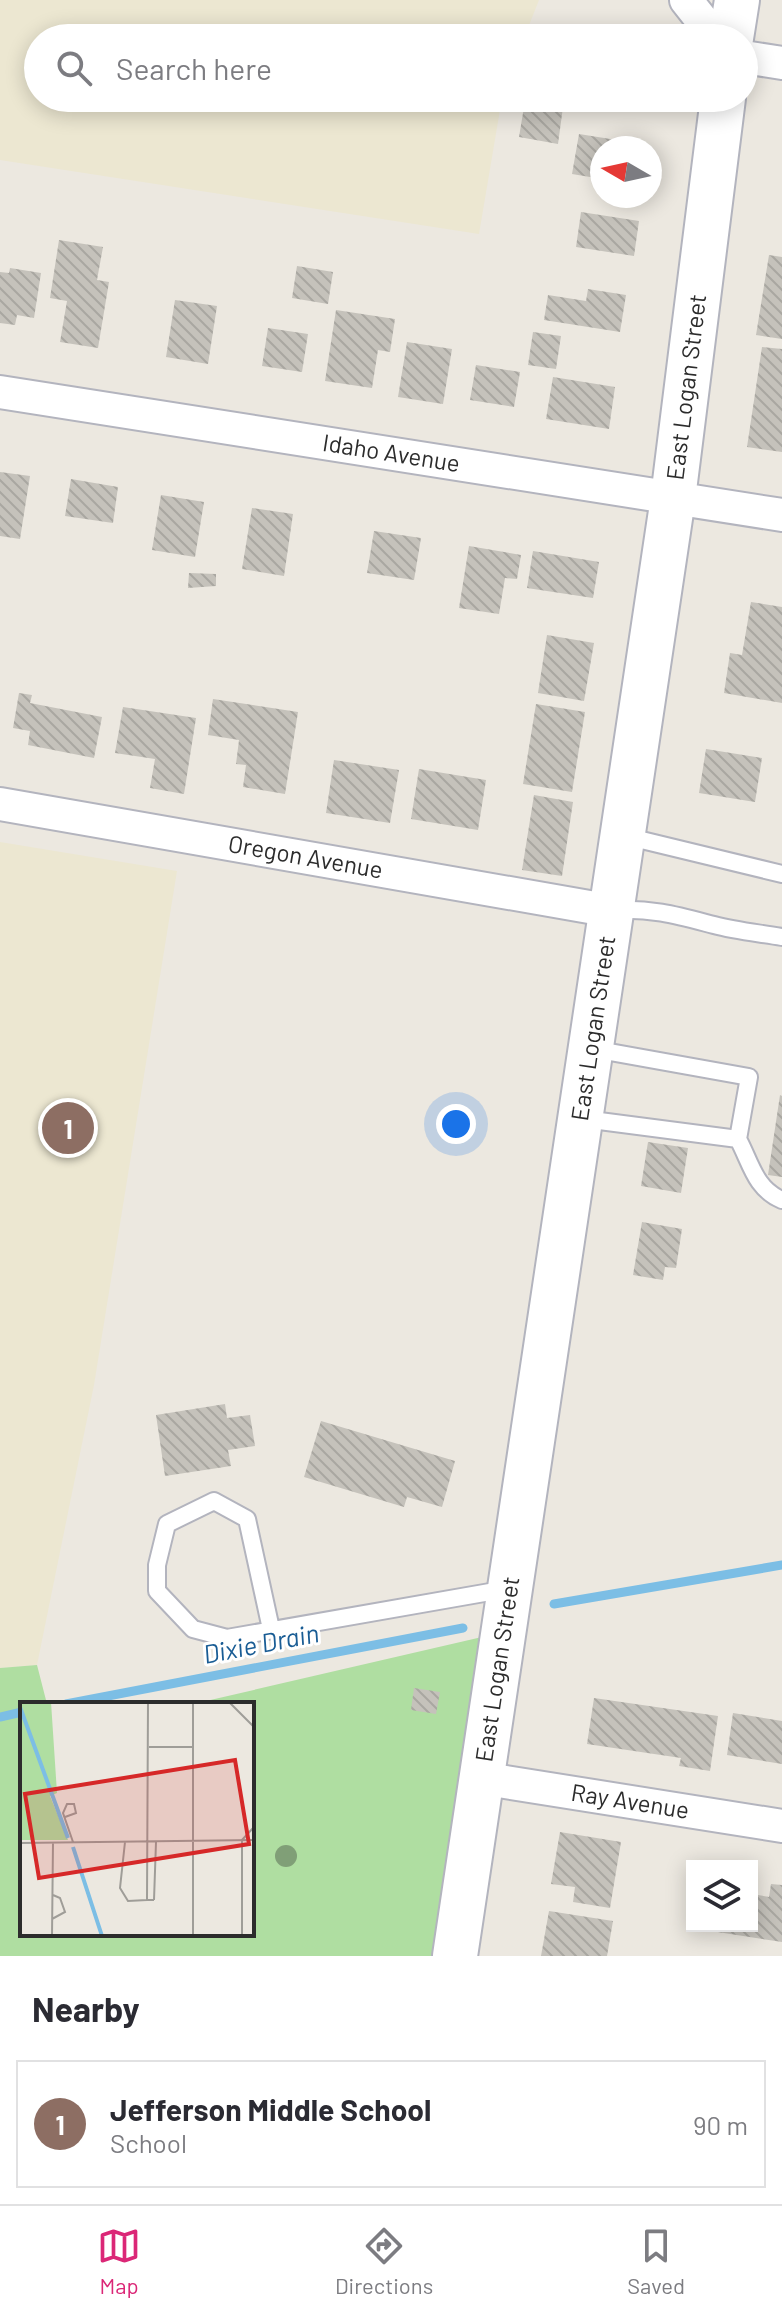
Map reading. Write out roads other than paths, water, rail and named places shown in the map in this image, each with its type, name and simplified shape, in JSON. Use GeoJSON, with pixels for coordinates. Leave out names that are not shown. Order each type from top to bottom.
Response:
{"type":"FeatureCollection","features":[{"type":"Feature","properties":{"kind":"street"},"geometry":{"type":"LineString","coordinates":[[686,0],[705,24]]}},
{"type":"Feature","properties":{"kind":"street"},"geometry":{"type":"LineString","coordinates":[[733,24],[737,0]]}},
{"type":"Feature","properties":{"kind":"street"},"geometry":{"type":"LineString","coordinates":[[758,59],[782,63]]}},
{"type":"Feature","properties":{"kind":"street","name":"East Logan Street"},"geometry":{"type":"LineString","coordinates":[[455,1956],[673,498],[721,112]]}},
{"type":"Feature","properties":{"kind":"street","name":"Idaho Avenue"},"geometry":{"type":"LineString","coordinates":[[0,392],[782,515]]}},
{"type":"Feature","properties":{"kind":"street","name":"Oregon Avenue"},"geometry":{"type":"LineString","coordinates":[[0,804],[612,911]]}},
{"type":"Feature","properties":{"kind":"street","name":"Ray Avenue"},"geometry":{"type":"LineString","coordinates":[[480,1778],[782,1826]]}},
{"type":"Feature","properties":{"kind":"lane"},"geometry":{"type":"LineString","coordinates":[[623,835],[782,874]]}},
{"type":"Feature","properties":{"kind":"lane"},"geometry":{"type":"LineString","coordinates":[[612,911],[656,910],[782,937]]}},
{"type":"Feature","properties":{"kind":"lane"},"geometry":{"type":"LineString","coordinates":[[592,1048],[749,1077],[738,1139],[755,1179],[768,1194],[782,1200]]}},
{"type":"Feature","properties":{"kind":"lane"},"geometry":{"type":"LineString","coordinates":[[581,1119],[738,1139]]}},
{"type":"Feature","properties":{"kind":"lane"},"geometry":{"type":"LineString","coordinates":[[271,1629],[247,1519],[214,1501],[167,1524],[157,1565],[157,1591],[193,1629],[227,1638],[508,1589]]}},
{"type":"Feature","properties":{"kind":"waterway","name":"Dixie Drain"},"geometry":{"type":"LineString","coordinates":[[554,1604],[782,1565]]}},
{"type":"Feature","properties":{"kind":"waterway","name":"Dixie Drain"},"geometry":{"type":"LineString","coordinates":[[76,1702],[463,1628]]}},
{"type":"Feature","properties":{"kind":"waterway","name":"Dixie Drain"},"geometry":{"type":"LineString","coordinates":[[0,1717],[20,1712]]}},
{"type":"Feature","properties":{"kind":"place","name":"Jefferson Middle School"},"geometry":{"type":"Point","coordinates":[68,1128]}}]}
